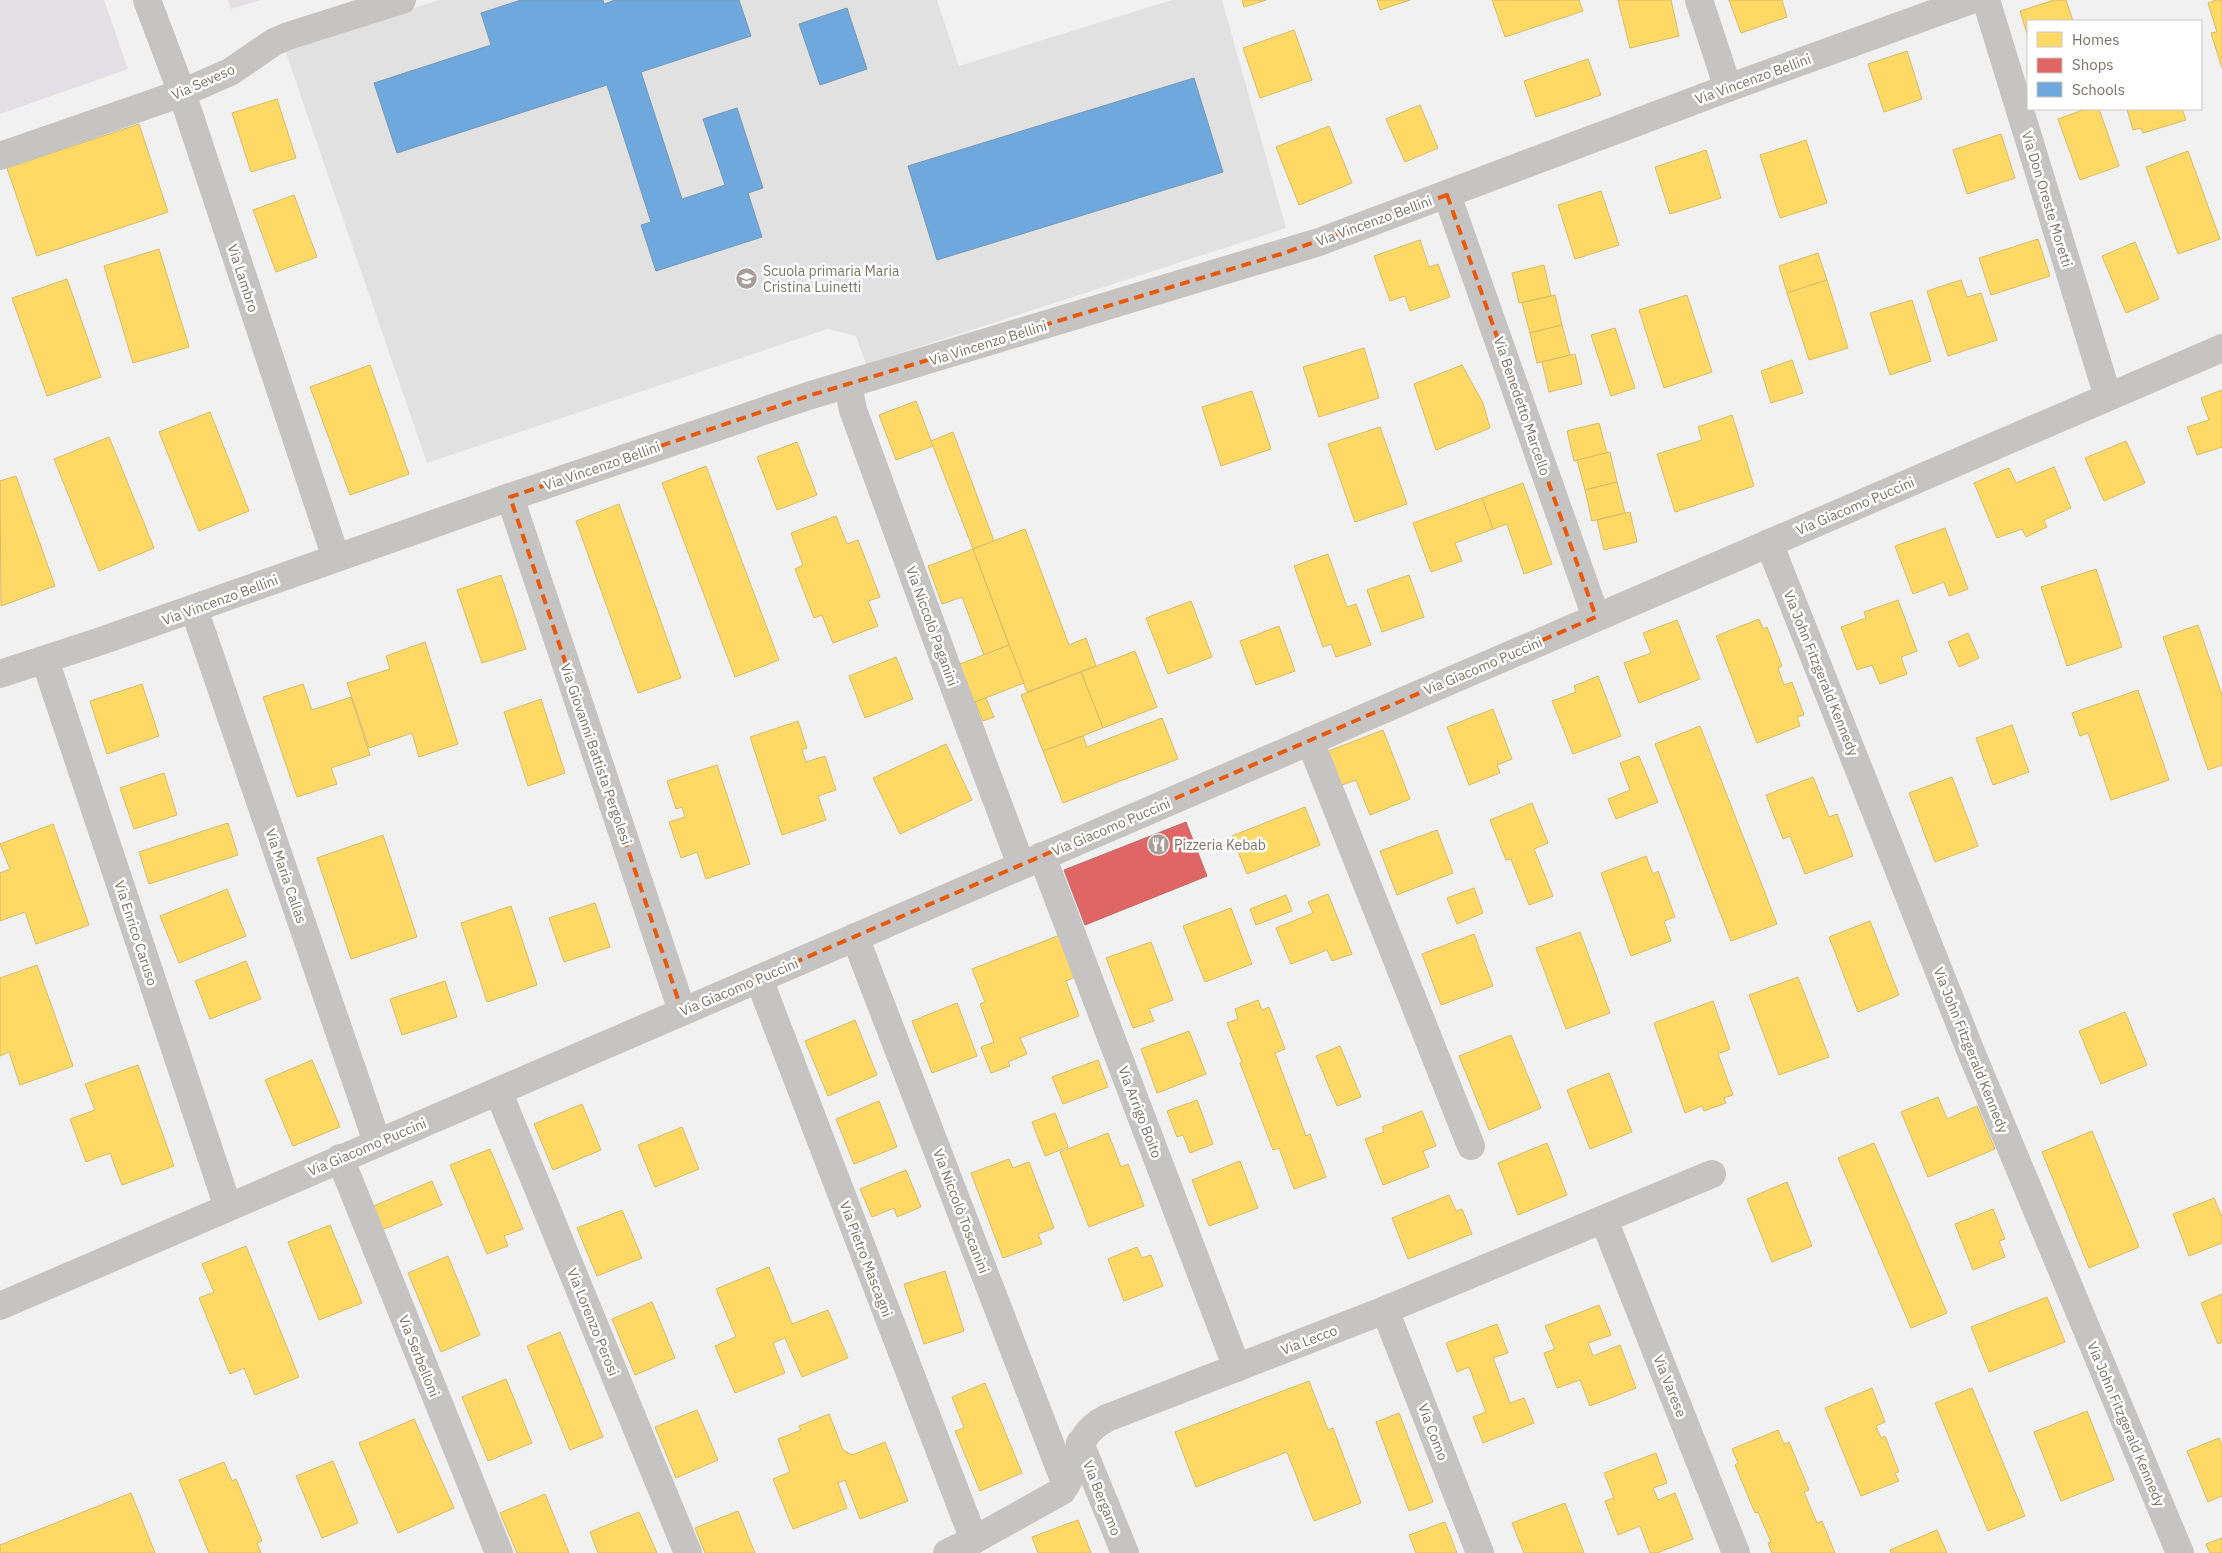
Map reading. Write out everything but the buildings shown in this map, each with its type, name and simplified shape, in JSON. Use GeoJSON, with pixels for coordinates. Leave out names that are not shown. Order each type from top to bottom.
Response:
{"type":"FeatureCollection","features":[{"type":"Feature","properties":{"kind":"street","name":"Via Lambro"},"geometry":{"type":"LineString","coordinates":[[147,0],[182,93],[336,558]]}},
{"type":"Feature","properties":{"kind":"street","name":"Via Seveso"},"geometry":{"type":"LineString","coordinates":[[0,156],[182,93],[230,72],[274,42],[288,36],[402,0]]}},
{"type":"Feature","properties":{"kind":"street"},"geometry":{"type":"LineString","coordinates":[[1699,0],[1728,88]]}},
{"type":"Feature","properties":{"kind":"street","name":"Via Vincenzo Bellini"},"geometry":{"type":"LineString","coordinates":[[0,674],[194,609],[510,497],[754,414],[1281,254],[1447,195],[1728,88],[1971,0]]}},
{"type":"Feature","properties":{"kind":"street","name":"Via Don Oreste Moretti"},"geometry":{"type":"LineString","coordinates":[[1986,0],[2108,397]]}},
{"type":"Feature","properties":{"kind":"street","name":"Via Benedetto Marcello"},"geometry":{"type":"LineString","coordinates":[[1447,195],[1596,617]]}},
{"type":"Feature","properties":{"kind":"street","name":"Via Giacomo Puccini"},"geometry":{"type":"LineString","coordinates":[[0,1306],[2222,348]]}},
{"type":"Feature","properties":{"kind":"street","name":"Via Niccolò Paganini"},"geometry":{"type":"LineString","coordinates":[[848,385],[849,397],[863,438],[1032,861]]}},
{"type":"Feature","properties":{"kind":"street","name":"Via Giovanni Battista Pergolesi"},"geometry":{"type":"LineString","coordinates":[[510,497],[682,1011]]}},
{"type":"Feature","properties":{"kind":"street","name":"Via John Fitzgerald Kennedy"},"geometry":{"type":"LineString","coordinates":[[1769,543],[1971,1052],[2180,1553]]}},
{"type":"Feature","properties":{"kind":"street","name":"Via Maria Callas"},"geometry":{"type":"LineString","coordinates":[[194,609],[377,1142]]}},
{"type":"Feature","properties":{"kind":"street","name":"Via Enrico Caruso"},"geometry":{"type":"LineString","coordinates":[[45,660],[228,1207]]}},
{"type":"Feature","properties":{"kind":"street"},"geometry":{"type":"LineString","coordinates":[[1310,741],[1471,1146]]}},
{"type":"Feature","properties":{"kind":"street","name":"Via Arrigo Boito"},"geometry":{"type":"LineString","coordinates":[[1032,861],[1237,1368]]}},
{"type":"Feature","properties":{"kind":"street","name":"Via Niccolò Toscanini"},"geometry":{"type":"LineString","coordinates":[[855,937],[1066,1485]]}},
{"type":"Feature","properties":{"kind":"street","name":"Via Pietro Mascagni"},"geometry":{"type":"LineString","coordinates":[[759,978],[974,1540]]}},
{"type":"Feature","properties":{"kind":"street","name":"Via Lorenzo Perosi"},"geometry":{"type":"LineString","coordinates":[[498,1091],[688,1553]]}},
{"type":"Feature","properties":{"kind":"street","name":"Via Serbelloni"},"geometry":{"type":"LineString","coordinates":[[340,1158],[499,1553]]}},
{"type":"Feature","properties":{"kind":"street","name":"Via Lecco"},"geometry":{"type":"LineString","coordinates":[[1066,1485],[1080,1443],[1095,1424],[1107,1418],[1385,1310],[1712,1174]]}},
{"type":"Feature","properties":{"kind":"street","name":"Via Varese"},"geometry":{"type":"LineString","coordinates":[[1604,1220],[1736,1553]]}},
{"type":"Feature","properties":{"kind":"street","name":"Via Como"},"geometry":{"type":"LineString","coordinates":[[1385,1310],[1480,1553]]}},
{"type":"Feature","properties":{"kind":"street","name":"Via Bergamo"},"geometry":{"type":"LineString","coordinates":[[1080,1443],[1125,1553]]}},
{"type":"Feature","properties":{"kind":"street"},"geometry":{"type":"LineString","coordinates":[[947,1553],[1056,1495],[1066,1485]]}},
{"type":"Feature","properties":{"kind":"highlighted area"},"geometry":{"type":"Polygon","coordinates":[[[1447,195],[1596,617],[682,1011],[510,497],[808,396],[1281,254],[1447,195]]]}},
{"type":"Feature","properties":{"kind":"shaded area"},"geometry":{"type":"Polygon","coordinates":[[[0,0],[104,0],[128,69],[0,114],[0,0]]]}},
{"type":"Feature","properties":{"kind":"shaded area"},"geometry":{"type":"Polygon","coordinates":[[[228,0],[261,0],[231,9],[228,0]]]}},
{"type":"Feature","properties":{"kind":"shaded area","name":"Scuola primaria Maria Cristina Luinetti"},"geometry":{"type":"Polygon","coordinates":[[[439,0],[937,0],[959,66],[1172,0],[1222,0],[1286,228],[866,364],[856,336],[828,329],[427,463],[285,50],[439,0]]]}},
{"type":"Feature","properties":{"kind":"place","name":"Scuola primaria Maria Cristina Luinetti"},"geometry":{"type":"Point","coordinates":[747,279]}},
{"type":"Feature","properties":{"kind":"place","name":"Pizzeria Kebab"},"geometry":{"type":"Point","coordinates":[1158,845]}}]}
